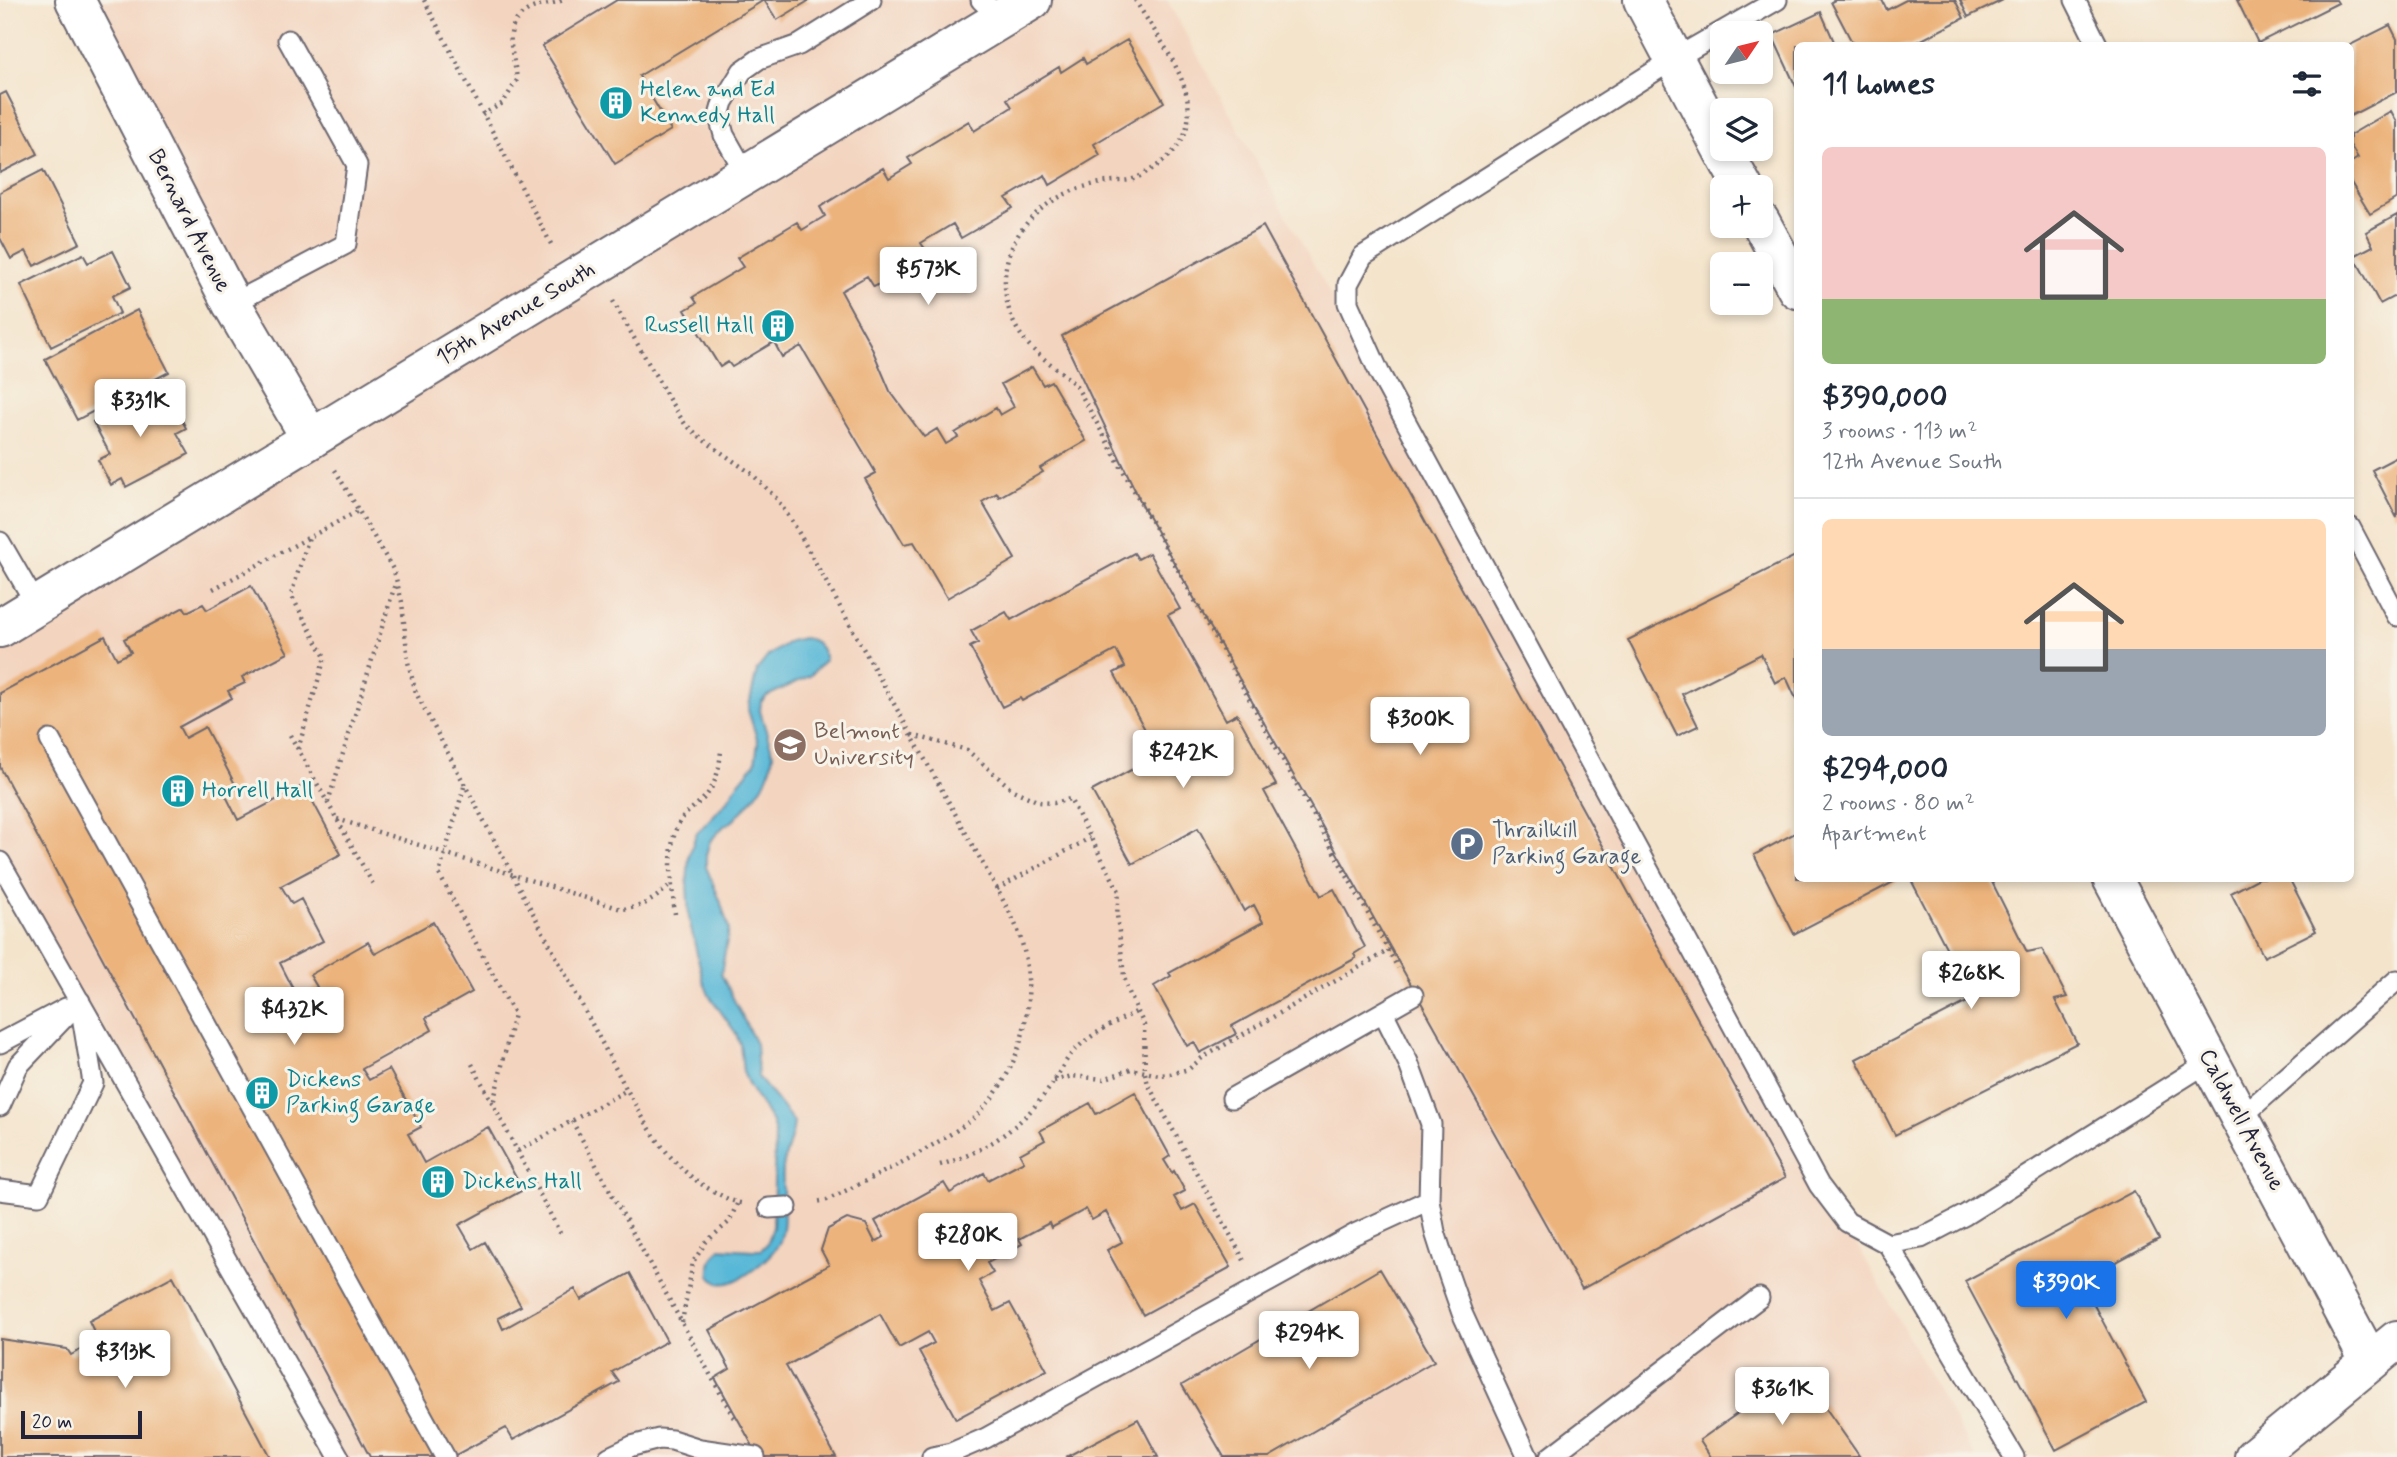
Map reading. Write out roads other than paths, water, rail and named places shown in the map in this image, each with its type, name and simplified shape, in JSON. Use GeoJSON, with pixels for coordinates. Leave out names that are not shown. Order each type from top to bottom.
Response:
{"type":"FeatureCollection","features":[{"type":"Feature","properties":{"kind":"street","name":"Bernard Avenue"},"geometry":{"type":"LineString","coordinates":[[75,0],[232,304],[311,439]]}},
{"type":"Feature","properties":{"kind":"street"},"geometry":{"type":"LineString","coordinates":[[1643,0],[1710,126]]}},
{"type":"Feature","properties":{"kind":"street","name":"15th Avenue South"},"geometry":{"type":"LineString","coordinates":[[0,628],[746,174],[1005,6]]}},
{"type":"Feature","properties":{"kind":"street"},"geometry":{"type":"LineString","coordinates":[[1769,238],[1794,283]]}},
{"type":"Feature","properties":{"kind":"street","name":"Caldwell Avenue"},"geometry":{"type":"LineString","coordinates":[[2114,882],[2240,1118],[2383,1351]]}},
{"type":"Feature","properties":{"kind":"street"},"geometry":{"type":"LineString","coordinates":[[2254,1457],[2383,1351]]}},
{"type":"Feature","properties":{"kind":"lane"},"geometry":{"type":"LineString","coordinates":[[746,174],[724,135],[719,116],[723,102],[742,71],[759,59],[799,45],[871,0]]}},
{"type":"Feature","properties":{"kind":"lane"},"geometry":{"type":"LineString","coordinates":[[1777,0],[1674,58],[1363,256],[1348,284],[1348,303],[1379,372],[1819,1185],[1847,1222],[1888,1244],[2014,1457]]}},
{"type":"Feature","properties":{"kind":"lane"},"geometry":{"type":"LineString","coordinates":[[2074,0],[2096,42]]}},
{"type":"Feature","properties":{"kind":"lane"},"geometry":{"type":"LineString","coordinates":[[232,304],[346,244],[357,165],[288,40]]}},
{"type":"Feature","properties":{"kind":"lane"},"geometry":{"type":"LineString","coordinates":[[2354,535],[2397,616]]}},
{"type":"Feature","properties":{"kind":"lane"},"geometry":{"type":"LineString","coordinates":[[0,542],[37,606]]}},
{"type":"Feature","properties":{"kind":"lane"},"geometry":{"type":"LineString","coordinates":[[50,740],[445,1457]]}},
{"type":"Feature","properties":{"kind":"lane"},"geometry":{"type":"LineString","coordinates":[[0,862],[339,1457]]}},
{"type":"Feature","properties":{"kind":"lane"},"geometry":{"type":"LineString","coordinates":[[2240,1118],[2397,980]]}},
{"type":"Feature","properties":{"kind":"lane"},"geometry":{"type":"LineString","coordinates":[[1231,1098],[1413,995]]}},
{"type":"Feature","properties":{"kind":"lane"},"geometry":{"type":"LineString","coordinates":[[0,1043],[80,1001]]}},
{"type":"Feature","properties":{"kind":"lane"},"geometry":{"type":"LineString","coordinates":[[0,1106],[18,1066],[80,1001]]}},
{"type":"Feature","properties":{"kind":"lane"},"geometry":{"type":"LineString","coordinates":[[0,1190],[39,1195],[93,1083],[80,1001]]}},
{"type":"Feature","properties":{"kind":"lane"},"geometry":{"type":"LineString","coordinates":[[1383,1012],[1408,1062],[1431,1124],[1429,1200],[1435,1232],[1462,1312],[1528,1457]]}},
{"type":"Feature","properties":{"kind":"lane"},"geometry":{"type":"LineString","coordinates":[[1888,1244],[1921,1238],[1965,1216],[2210,1061]]}},
{"type":"Feature","properties":{"kind":"lane"},"geometry":{"type":"LineString","coordinates":[[932,1457],[951,1453],[985,1438],[1355,1234],[1429,1200]]}},
{"type":"Feature","properties":{"kind":"lane"},"geometry":{"type":"LineString","coordinates":[[1550,1457],[1759,1298]]}},
{"type":"Feature","properties":{"kind":"lane"},"geometry":{"type":"LineString","coordinates":[[609,1457],[632,1446],[659,1439],[672,1440],[700,1449],[755,1457]]}},
{"type":"Feature","properties":{"kind":"water"},"geometry":{"type":"Polygon","coordinates":[[[803,638],[818,645],[825,660],[810,676],[767,696],[761,702],[760,711],[773,754],[771,767],[765,782],[753,799],[710,841],[706,855],[706,867],[729,929],[721,974],[756,1044],[758,1077],[794,1122],[783,1170],[784,1224],[780,1241],[770,1255],[744,1276],[735,1281],[719,1283],[710,1276],[710,1268],[720,1248],[761,1250],[767,1244],[773,1227],[775,1134],[772,1122],[743,1072],[740,1044],[735,1032],[709,995],[703,980],[689,919],[689,856],[696,834],[728,800],[755,763],[758,742],[748,710],[757,670],[768,656],[790,641],[803,638]]]}},
{"type":"Feature","properties":{"kind":"place","name":"Helen and Ed Kennedy Hall"},"geometry":{"type":"Point","coordinates":[616,103]}},
{"type":"Feature","properties":{"kind":"place","name":"Russell Hall"},"geometry":{"type":"Point","coordinates":[778,326]}},
{"type":"Feature","properties":{"kind":"place","name":"Belmont University"},"geometry":{"type":"Point","coordinates":[790,745]}},
{"type":"Feature","properties":{"kind":"place","name":"Horrell Hall"},"geometry":{"type":"Point","coordinates":[178,791]}},
{"type":"Feature","properties":{"kind":"place","name":"Thrailkill Parking Garage"},"geometry":{"type":"Point","coordinates":[1467,844]}},
{"type":"Feature","properties":{"kind":"place","name":"Dickens Parking Garage"},"geometry":{"type":"Point","coordinates":[262,1093]}},
{"type":"Feature","properties":{"kind":"place","name":"Dickens Hall"},"geometry":{"type":"Point","coordinates":[438,1182]}}]}
